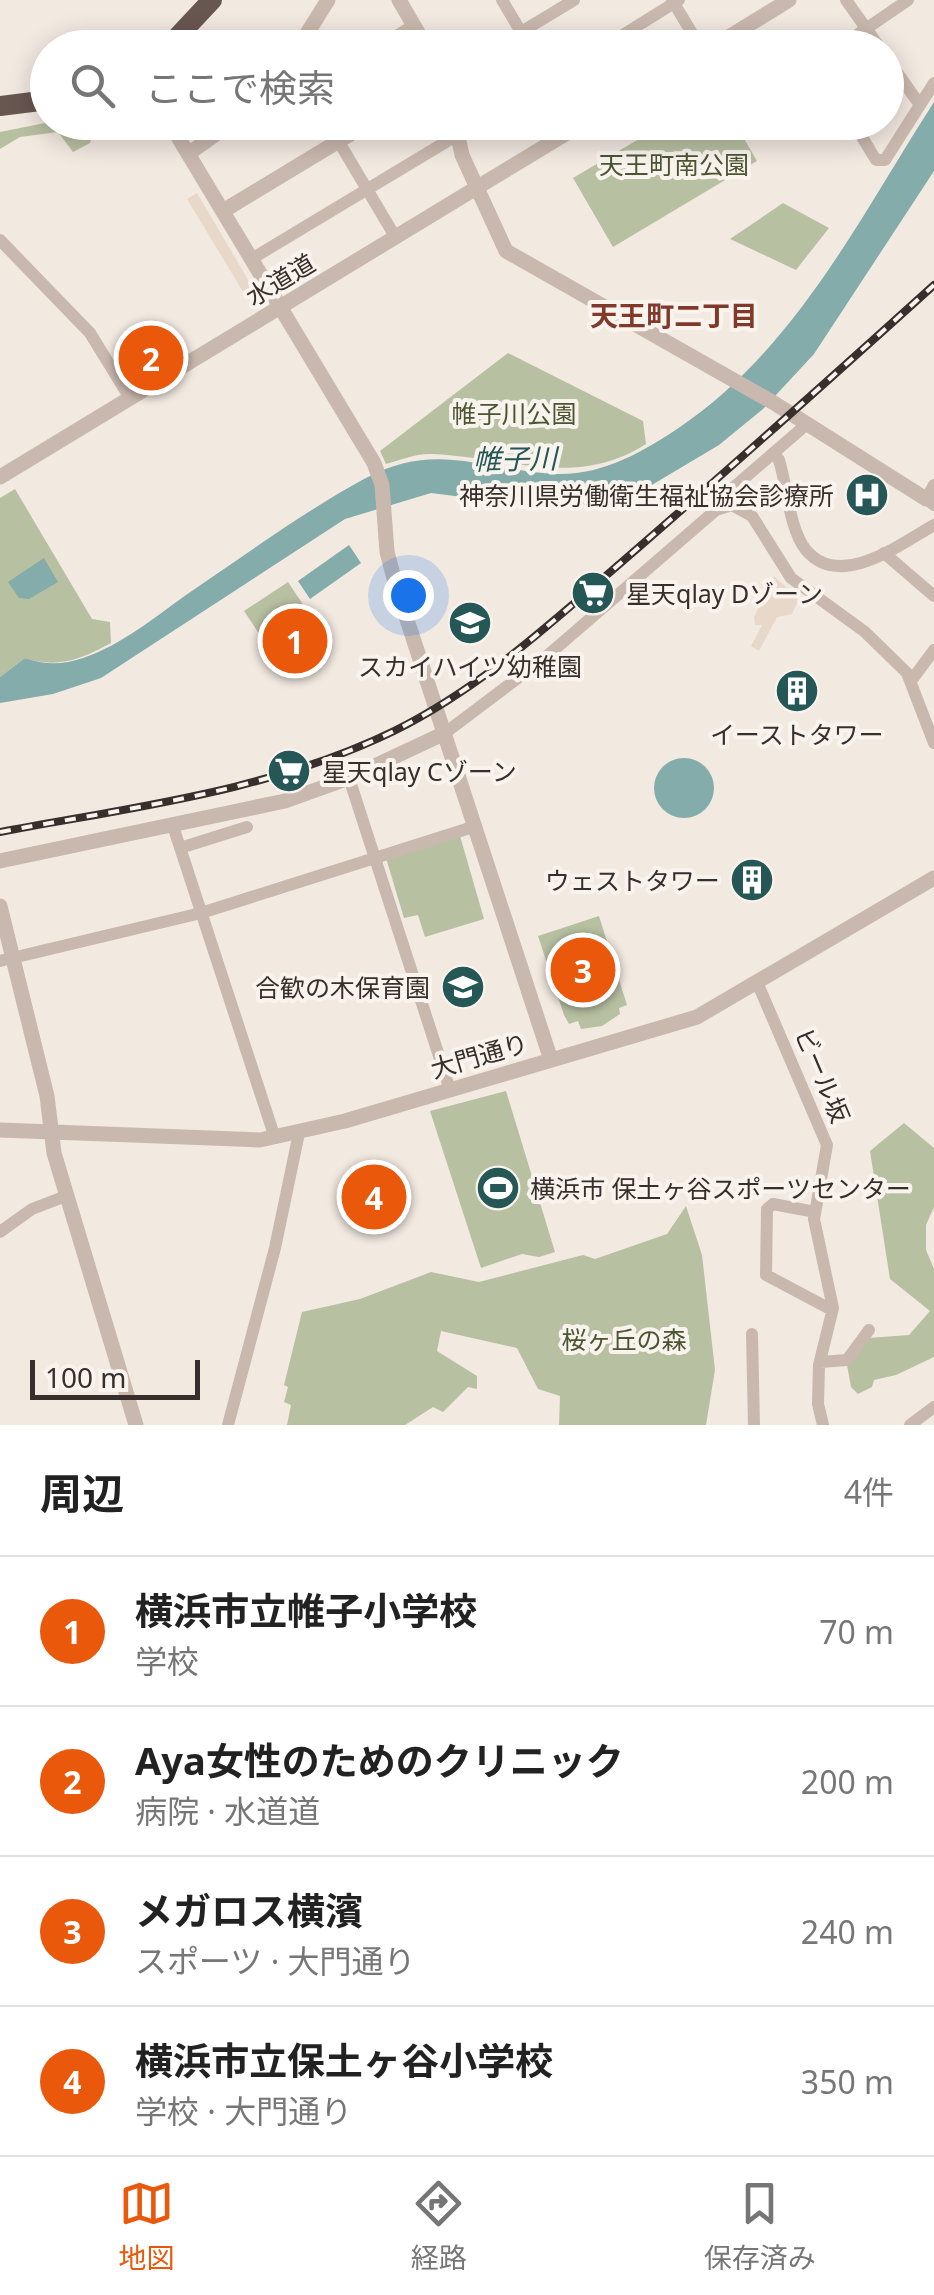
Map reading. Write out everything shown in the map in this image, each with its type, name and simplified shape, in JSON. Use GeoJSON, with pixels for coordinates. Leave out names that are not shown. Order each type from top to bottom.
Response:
{"type":"FeatureCollection","features":[{"type":"Feature","properties":{"kind":"highway"},"geometry":{"type":"LineString","coordinates":[[185,30],[212,1]]}},
{"type":"Feature","properties":{"kind":"highway"},"geometry":{"type":"LineString","coordinates":[[195,30],[212,1]]}},
{"type":"Feature","properties":{"kind":"highway"},"geometry":{"type":"LineString","coordinates":[[3,104],[30,102]]}},
{"type":"Feature","properties":{"kind":"highway"},"geometry":{"type":"LineString","coordinates":[[3,104],[30,109]]}},
{"type":"Feature","properties":{"kind":"street"},"geometry":{"type":"LineString","coordinates":[[309,30],[328,0]]}},
{"type":"Feature","properties":{"kind":"street"},"geometry":{"type":"LineString","coordinates":[[399,0],[417,30]]}},
{"type":"Feature","properties":{"kind":"street"},"geometry":{"type":"LineString","coordinates":[[502,0],[516,30]]}},
{"type":"Feature","properties":{"kind":"street"},"geometry":{"type":"LineString","coordinates":[[531,30],[574,0]]}},
{"type":"Feature","properties":{"kind":"street"},"geometry":{"type":"LineString","coordinates":[[740,30],[789,0]]}},
{"type":"Feature","properties":{"kind":"street"},"geometry":{"type":"LineString","coordinates":[[846,0],[868,30],[908,0]]}},
{"type":"Feature","properties":{"kind":"street"},"geometry":{"type":"LineString","coordinates":[[630,30],[675,1],[691,30]]}},
{"type":"Feature","properties":{"kind":"street"},"geometry":{"type":"LineString","coordinates":[[406,30],[414,25]]}},
{"type":"Feature","properties":{"kind":"street"},"geometry":{"type":"LineString","coordinates":[[904,83],[920,106]]}},
{"type":"Feature","properties":{"kind":"street"},"geometry":{"type":"LineString","coordinates":[[904,131],[934,83]]}},
{"type":"Feature","properties":{"kind":"street"},"geometry":{"type":"LineString","coordinates":[[180,140],[374,463],[386,510],[387,552],[550,1060]]}},
{"type":"Feature","properties":{"kind":"street"},"geometry":{"type":"LineString","coordinates":[[188,154],[208,140]]}},
{"type":"Feature","properties":{"kind":"street"},"geometry":{"type":"LineString","coordinates":[[223,212],[341,140]]}},
{"type":"Feature","properties":{"kind":"street"},"geometry":{"type":"LineString","coordinates":[[252,258],[367,190],[440,140]]}},
{"type":"Feature","properties":{"kind":"street"},"geometry":{"type":"LineString","coordinates":[[460,140],[477,189],[506,250],[931,497]]}},
{"type":"Feature","properties":{"kind":"street","name":"水道道"},"geometry":{"type":"LineString","coordinates":[[0,477],[554,140]]}},
{"type":"Feature","properties":{"kind":"street"},"geometry":{"type":"LineString","coordinates":[[864,140],[876,160],[885,160],[898,140]]}},
{"type":"Feature","properties":{"kind":"street"},"geometry":{"type":"LineString","coordinates":[[338,142],[396,238]]}},
{"type":"Feature","properties":{"kind":"street"},"geometry":{"type":"LineString","coordinates":[[0,240],[90,333],[130,398]]}},
{"type":"Feature","properties":{"kind":"street"},"geometry":{"type":"LineString","coordinates":[[0,861],[285,800],[349,778],[445,733],[547,656],[725,505],[728,493],[806,424]]}},
{"type":"Feature","properties":{"kind":"street"},"geometry":{"type":"LineString","coordinates":[[773,453],[779,460],[806,550],[818,559],[856,565],[934,524]]}},
{"type":"Feature","properties":{"kind":"street"},"geometry":{"type":"LineString","coordinates":[[725,505],[748,510],[791,578],[865,632],[911,681],[934,743]]}},
{"type":"Feature","properties":{"kind":"street"},"geometry":{"type":"LineString","coordinates":[[884,553],[934,596]]}},
{"type":"Feature","properties":{"kind":"street"},"geometry":{"type":"LineString","coordinates":[[911,681],[934,650]]}},
{"type":"Feature","properties":{"kind":"street"},"geometry":{"type":"LineString","coordinates":[[349,778],[450,1090]]}},
{"type":"Feature","properties":{"kind":"street"},"geometry":{"type":"LineString","coordinates":[[173,826],[274,1138]]}},
{"type":"Feature","properties":{"kind":"street"},"geometry":{"type":"LineString","coordinates":[[6,960],[200,912],[476,826]]}},
{"type":"Feature","properties":{"kind":"street"},"geometry":{"type":"LineString","coordinates":[[180,848],[246,827]]}},
{"type":"Feature","properties":{"kind":"street","name":"大門通り"},"geometry":{"type":"LineString","coordinates":[[0,1130],[274,1138],[299,1132],[670,1028],[758,982],[934,878]]}},
{"type":"Feature","properties":{"kind":"street"},"geometry":{"type":"LineString","coordinates":[[0,906],[6,960],[66,1196],[136,1425]]}},
{"type":"Feature","properties":{"kind":"street","name":"ビール坂"},"geometry":{"type":"LineString","coordinates":[[758,982],[828,1145],[815,1212],[832,1310],[820,1362],[818,1404],[823,1425]]}},
{"type":"Feature","properties":{"kind":"street"},"geometry":{"type":"LineString","coordinates":[[228,1425],[275,1248],[299,1132]]}},
{"type":"Feature","properties":{"kind":"street"},"geometry":{"type":"LineString","coordinates":[[0,1232],[32,1209],[66,1196]]}},
{"type":"Feature","properties":{"kind":"street"},"geometry":{"type":"LineString","coordinates":[[815,1212],[773,1204],[767,1209],[768,1281],[832,1310]]}},
{"type":"Feature","properties":{"kind":"street"},"geometry":{"type":"LineString","coordinates":[[820,1362],[847,1360],[869,1330]]}},
{"type":"Feature","properties":{"kind":"street"},"geometry":{"type":"LineString","coordinates":[[752,1334],[754,1425]]}},
{"type":"Feature","properties":{"kind":"street"},"geometry":{"type":"LineString","coordinates":[[910,1425],[932,1410]]}},
{"type":"Feature","properties":{"kind":"green space"},"geometry":{"type":"Polygon","coordinates":[[[30,126],[30,136],[0,149],[0,132],[30,126]]]}},
{"type":"Feature","properties":{"kind":"green space"},"geometry":{"type":"Polygon","coordinates":[[[64,140],[91,140],[90,143],[73,152],[64,140]]]}},
{"type":"Feature","properties":{"kind":"green space","name":"天王町南公園"},"geometry":{"type":"Polygon","coordinates":[[[637,140],[745,140],[757,161],[613,247],[573,178],[637,140]]]}},
{"type":"Feature","properties":{"kind":"green space"},"geometry":{"type":"Polygon","coordinates":[[[783,203],[829,228],[796,270],[730,239],[783,203]]]}},
{"type":"Feature","properties":{"kind":"green space","name":"帷子川公園"},"geometry":{"type":"Polygon","coordinates":[[[508,353],[643,421],[646,444],[594,465],[568,468],[432,454],[386,464],[380,451],[508,353]]]}},
{"type":"Feature","properties":{"kind":"green space"},"geometry":{"type":"Polygon","coordinates":[[[15,489],[92,619],[110,622],[111,643],[69,661],[48,663],[25,658],[0,677],[0,498],[15,489]]]}},
{"type":"Feature","properties":{"kind":"green space"},"geometry":{"type":"Polygon","coordinates":[[[288,582],[306,609],[262,638],[244,611],[288,582]]]}},
{"type":"Feature","properties":{"kind":"green space"},"geometry":{"type":"Polygon","coordinates":[[[460,836],[484,919],[425,937],[418,915],[404,918],[386,858],[460,836]]]}},
{"type":"Feature","properties":{"kind":"green space"},"geometry":{"type":"Polygon","coordinates":[[[599,916],[627,1005],[602,1026],[581,1029],[578,1021],[569,1024],[564,1015],[538,936],[599,916]]]}},
{"type":"Feature","properties":{"kind":"green space","name":"横浜市 保土ヶ谷スポーツセンター"},"geometry":{"type":"Polygon","coordinates":[[[506,1091],[555,1252],[539,1257],[522,1254],[481,1268],[430,1111],[506,1091]]]}},
{"type":"Feature","properties":{"kind":"green space"},"geometry":{"type":"Polygon","coordinates":[[[904,1123],[934,1148],[934,1207],[926,1225],[926,1250],[934,1269],[934,1357],[896,1375],[874,1380],[872,1387],[858,1394],[851,1387],[847,1365],[869,1338],[909,1335],[930,1311],[890,1279],[870,1151],[904,1123]]]}},
{"type":"Feature","properties":{"kind":"green space","name":"桜ヶ丘の森"},"geometry":{"type":"Polygon","coordinates":[[[686,1206],[702,1255],[715,1370],[706,1425],[559,1425],[560,1396],[538,1389],[517,1348],[441,1331],[437,1351],[477,1376],[477,1389],[468,1387],[443,1412],[433,1407],[405,1425],[287,1425],[291,1405],[284,1402],[288,1387],[284,1385],[302,1312],[360,1299],[431,1272],[479,1282],[583,1255],[595,1259],[667,1234],[686,1206]]]}},
{"type":"Feature","properties":{"kind":"shaded area"},"geometry":{"type":"Polygon","coordinates":[[[197,193],[257,295],[248,300],[187,199],[197,193]]]}},
{"type":"Feature","properties":{"kind":"shaded area"},"geometry":{"type":"Polygon","coordinates":[[[774,576],[799,599],[792,614],[777,617],[759,651],[751,646],[762,625],[755,625],[754,617],[774,576]]]}},
{"type":"Feature","properties":{"kind":"water"},"geometry":{"type":"Polygon","coordinates":[[[934,102],[934,171],[814,354],[763,409],[719,445],[645,489],[616,500],[549,508],[431,493],[345,519],[101,678],[53,694],[0,703],[0,677],[25,658],[68,662],[110,646],[296,520],[390,467],[436,459],[572,474],[621,461],[680,427],[721,395],[792,320],[852,235],[934,102]]]}},
{"type":"Feature","properties":{"kind":"water"},"geometry":{"type":"Polygon","coordinates":[[[349,545],[361,563],[310,599],[298,581],[349,545]]]}},
{"type":"Feature","properties":{"kind":"water"},"geometry":{"type":"Polygon","coordinates":[[[44,558],[58,582],[29,599],[19,598],[8,582],[44,558]]]}},
{"type":"Feature","properties":{"kind":"water"},"geometry":{"type":"Polygon","coordinates":[[[684,758],[705,767],[714,788],[705,809],[684,818],[663,809],[654,788],[663,767],[684,758]]]}},
{"type":"Feature","properties":{"kind":"railway"},"geometry":{"type":"LineString","coordinates":[[0,832],[250,783],[347,752],[426,714],[486,675],[542,631],[934,285]]}},
{"type":"Feature","properties":{"kind":"place","name":"Aya女性のためのクリニック"},"geometry":{"type":"Point","coordinates":[151,358]}},
{"type":"Feature","properties":{"kind":"place","name":"神奈川県労働衛生福祉協会診療所"},"geometry":{"type":"Point","coordinates":[867,495]}},
{"type":"Feature","properties":{"kind":"place","name":"星天qlay Dゾーン"},"geometry":{"type":"Point","coordinates":[593,593]}},
{"type":"Feature","properties":{"kind":"place","name":"スカイハイツ幼稚園"},"geometry":{"type":"Point","coordinates":[470,623]}},
{"type":"Feature","properties":{"kind":"place","name":"横浜市立帷子小学校"},"geometry":{"type":"Point","coordinates":[295,641]}},
{"type":"Feature","properties":{"kind":"place","name":"イーストタワー"},"geometry":{"type":"Point","coordinates":[797,691]}},
{"type":"Feature","properties":{"kind":"place","name":"星天qlay Cゾーン"},"geometry":{"type":"Point","coordinates":[289,771]}},
{"type":"Feature","properties":{"kind":"place","name":"ウェストタワー"},"geometry":{"type":"Point","coordinates":[752,880]}},
{"type":"Feature","properties":{"kind":"place","name":"メガロス横濱"},"geometry":{"type":"Point","coordinates":[583,970]}},
{"type":"Feature","properties":{"kind":"place","name":"合歓の木保育園"},"geometry":{"type":"Point","coordinates":[463,987]}},
{"type":"Feature","properties":{"kind":"place","name":"横浜市 保土ヶ谷スポーツセンター"},"geometry":{"type":"Point","coordinates":[498,1188]}},
{"type":"Feature","properties":{"kind":"place","name":"横浜市立保土ヶ谷小学校"},"geometry":{"type":"Point","coordinates":[374,1197]}},
{"type":"Feature","properties":{"kind":"district","name":"天王町二丁目"},"geometry":{"type":"Point","coordinates":[674,315]}},
{"type":"Feature","properties":{"kind":"water label","name":"帷子川"},"geometry":{"type":"Point","coordinates":[515,458]}}]}
